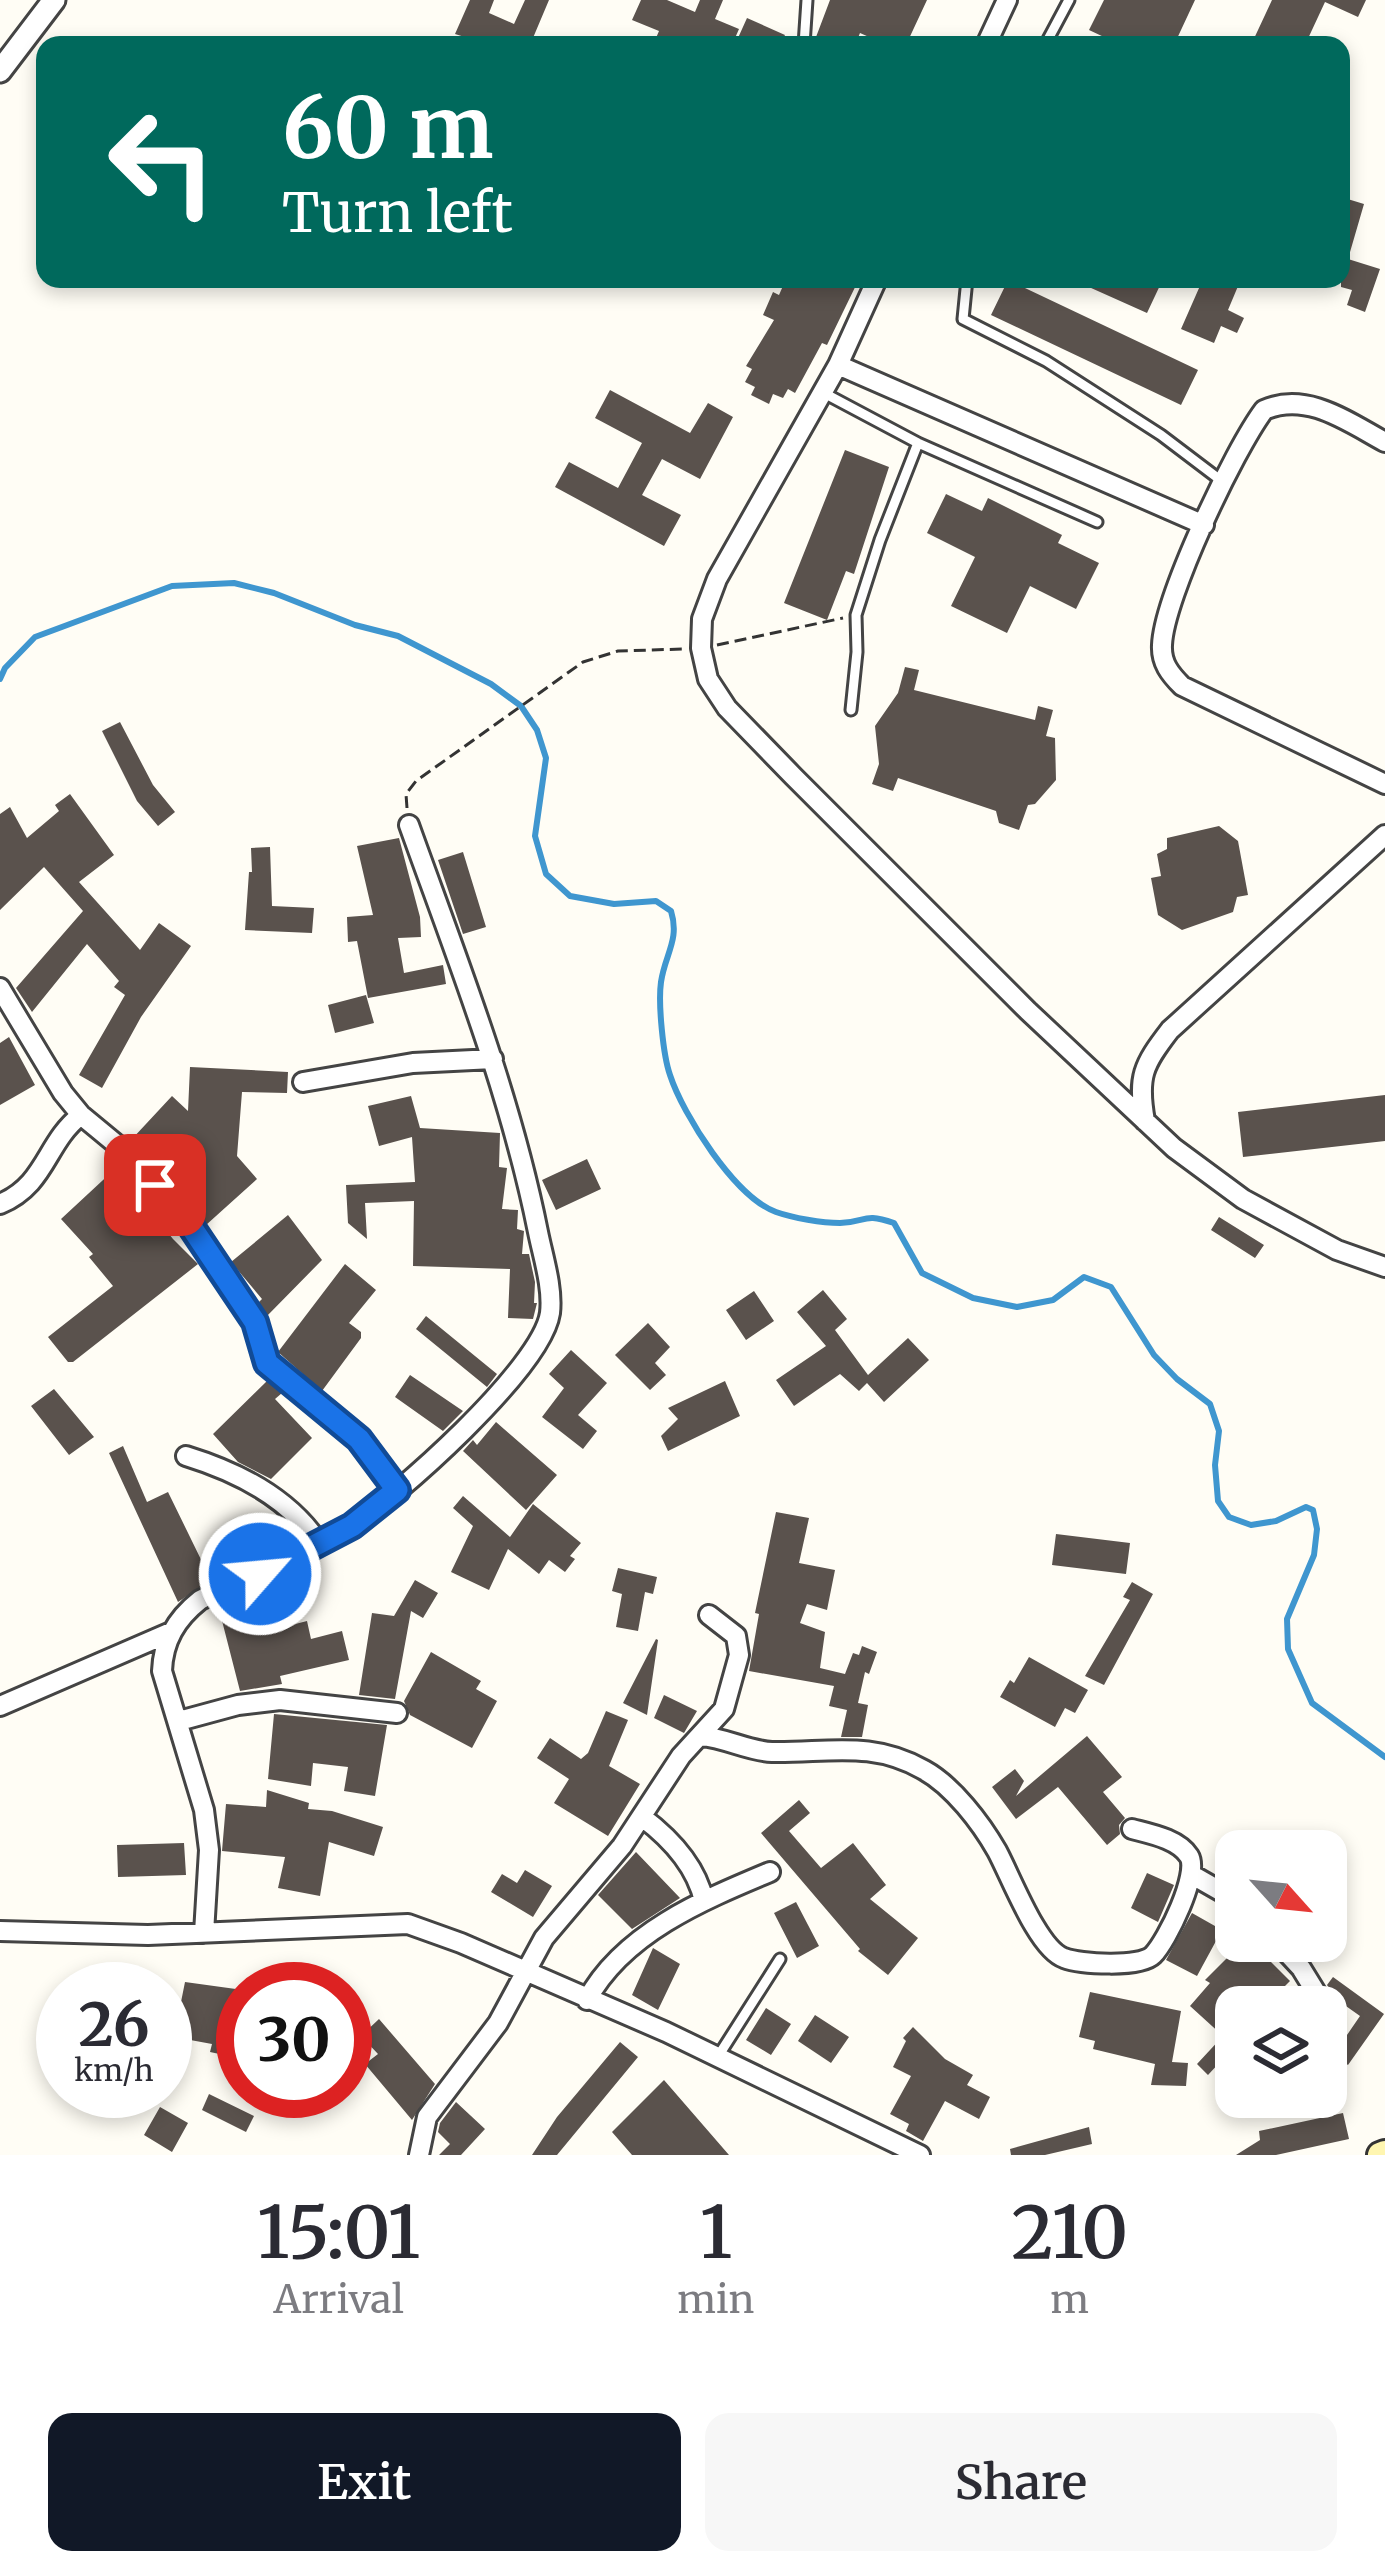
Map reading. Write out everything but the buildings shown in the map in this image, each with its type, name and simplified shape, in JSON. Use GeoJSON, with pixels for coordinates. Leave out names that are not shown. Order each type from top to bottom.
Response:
{"type":"FeatureCollection","features":[{"type":"Feature","properties":{"kind":"street"},"geometry":{"type":"LineString","coordinates":[[0,71],[54,0]]}},
{"type":"Feature","properties":{"kind":"street"},"geometry":{"type":"LineString","coordinates":[[990,36],[1006,0]]}},
{"type":"Feature","properties":{"kind":"street"},"geometry":{"type":"LineString","coordinates":[[874,288],[838,364],[717,579],[702,619],[701,648],[708,679],[727,708],[1028,1011],[1174,1148],[1243,1199],[1337,1250],[1385,1267]]}},
{"type":"Feature","properties":{"kind":"street"},"geometry":{"type":"LineString","coordinates":[[838,364],[1204,525]]}},
{"type":"Feature","properties":{"kind":"street"},"geometry":{"type":"LineString","coordinates":[[1385,442],[1317,408],[1281,403],[1264,410],[1204,525],[1164,629],[1161,650],[1168,673],[1182,686],[1385,784]]}},
{"type":"Feature","properties":{"kind":"street"},"geometry":{"type":"LineString","coordinates":[[204,1934],[209,1850],[204,1810],[162,1671],[171,1632],[200,1600],[320,1544],[352,1526],[397,1490],[461,1434],[505,1385],[541,1338],[550,1315],[531,1198],[493,1059],[409,825]]}},
{"type":"Feature","properties":{"kind":"street"},"geometry":{"type":"LineString","coordinates":[[1145,1122],[1139,1091],[1145,1062],[1170,1030],[1385,836]]}},
{"type":"Feature","properties":{"kind":"street"},"geometry":{"type":"LineString","coordinates":[[0,988],[63,1093],[184,1216],[255,1322],[267,1363],[359,1439],[397,1490]]}},
{"type":"Feature","properties":{"kind":"street"},"geometry":{"type":"LineString","coordinates":[[303,1082],[413,1064],[493,1059]]}},
{"type":"Feature","properties":{"kind":"street"},"geometry":{"type":"LineString","coordinates":[[0,1204],[25,1191],[40,1176],[64,1128],[81,1115]]}},
{"type":"Feature","properties":{"kind":"street"},"geometry":{"type":"LineString","coordinates":[[186,1456],[228,1469],[282,1503],[306,1523],[320,1544]]}},
{"type":"Feature","properties":{"kind":"street"},"geometry":{"type":"LineString","coordinates":[[419,2155],[427,2116],[498,2023],[544,1938],[622,1846],[681,1756],[724,1709],[740,1655],[736,1636],[709,1616]]}},
{"type":"Feature","properties":{"kind":"street"},"geometry":{"type":"LineString","coordinates":[[0,1706],[171,1632]]}},
{"type":"Feature","properties":{"kind":"street"},"geometry":{"type":"LineString","coordinates":[[179,1721],[238,1705],[280,1700],[397,1713]]}},
{"type":"Feature","properties":{"kind":"street"},"geometry":{"type":"LineString","coordinates":[[701,1736],[772,1752],[873,1749],[924,1770],[956,1798],[994,1846],[1040,1935],[1052,1952],[1066,1960],[1139,1963],[1154,1955],[1194,1876],[1190,1857],[1175,1844],[1132,1829]]}},
{"type":"Feature","properties":{"kind":"street"},"geometry":{"type":"LineString","coordinates":[[641,1816],[678,1849],[700,1884],[704,1901]]}},
{"type":"Feature","properties":{"kind":"street"},"geometry":{"type":"LineString","coordinates":[[587,2000],[601,1975],[635,1943],[704,1901],[770,1872]]}},
{"type":"Feature","properties":{"kind":"street"},"geometry":{"type":"LineString","coordinates":[[1194,1876],[1215,1888]]}},
{"type":"Feature","properties":{"kind":"street"},"geometry":{"type":"LineString","coordinates":[[0,1931],[204,1934],[408,1924],[526,1971],[920,2155]]}},
{"type":"Feature","properties":{"kind":"lane"},"geometry":{"type":"LineString","coordinates":[[805,36],[807,0]]}},
{"type":"Feature","properties":{"kind":"lane"},"geometry":{"type":"LineString","coordinates":[[1050,36],[1069,0]]}},
{"type":"Feature","properties":{"kind":"lane"},"geometry":{"type":"LineString","coordinates":[[966,288],[963,320],[1046,361],[1161,435],[1224,484]]}},
{"type":"Feature","properties":{"kind":"lane"},"geometry":{"type":"LineString","coordinates":[[822,392],[918,443],[1097,522]]}},
{"type":"Feature","properties":{"kind":"lane"},"geometry":{"type":"LineString","coordinates":[[850,710],[856,615],[918,443]]}},
{"type":"Feature","properties":{"kind":"lane"},"geometry":{"type":"LineString","coordinates":[[717,2058],[780,1959]]}},
{"type":"Feature","properties":{"kind":"path"},"geometry":{"type":"LineString","coordinates":[[409,825],[406,794],[416,782],[583,662],[618,651],[701,648],[856,615]]}},
{"type":"Feature","properties":{"kind":"waterway"},"geometry":{"type":"LineString","coordinates":[[0,679],[35,637],[172,586],[234,583],[398,636],[491,684],[521,706],[537,730],[546,758],[535,836],[546,874],[570,896],[614,904],[656,901],[671,911],[673,939],[660,991],[667,1066],[686,1111],[728,1173],[776,1212],[833,1223],[870,1218],[894,1223],[922,1273],[973,1298],[1017,1307],[1053,1300],[1084,1277],[1111,1287],[1154,1355],[1210,1404],[1219,1431],[1218,1501],[1229,1517],[1251,1525],[1276,1521],[1306,1507],[1313,1510],[1314,1555],[1287,1619],[1288,1649],[1312,1703],[1385,1757]]}},
{"type":"Feature","properties":{"kind":"route"},"geometry":{"type":"LineString","coordinates":[[155,1185],[184,1216],[255,1322],[267,1363],[359,1439],[397,1490],[352,1526],[260,1574]]}}]}
